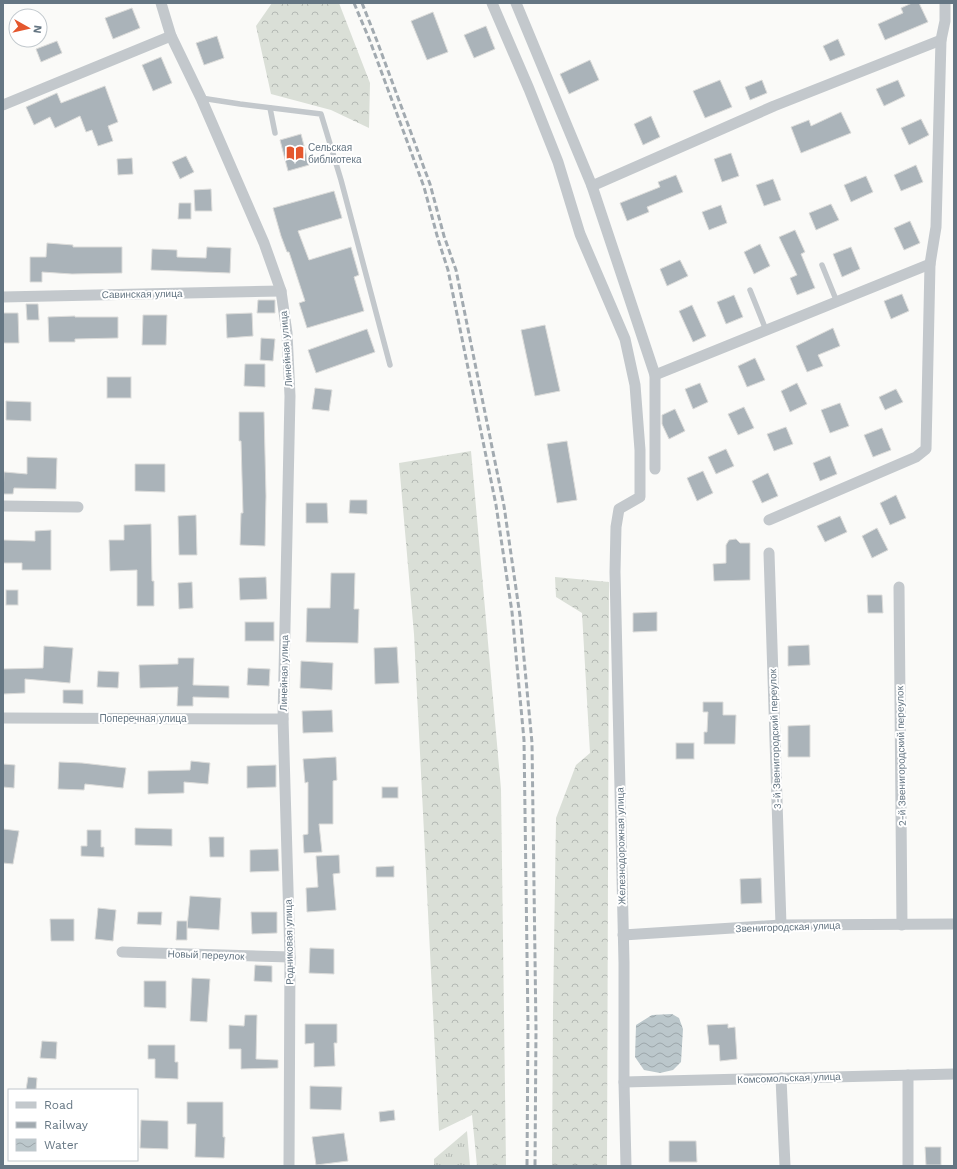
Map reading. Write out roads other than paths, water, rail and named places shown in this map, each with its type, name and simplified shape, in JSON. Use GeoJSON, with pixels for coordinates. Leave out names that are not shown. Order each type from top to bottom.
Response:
{"type":"FeatureCollection","features":[{"type":"Feature","properties":{"kind":"street","name":"Линейная улица"},"geometry":{"type":"LineString","coordinates":[[161,3],[171,36],[201,98],[264,243],[282,291],[287,333],[290,396],[283,719]]}},
{"type":"Feature","properties":{"kind":"street","name":"Железнодорожная улица"},"geometry":{"type":"LineString","coordinates":[[492,3],[558,162],[580,234],[625,339],[635,385],[640,450],[640,497],[619,509],[616,527],[615,572],[623,935],[626,1166]]}},
{"type":"Feature","properties":{"kind":"street"},"geometry":{"type":"LineString","coordinates":[[769,520],[916,457],[926,449],[930,264],[936,227],[941,40],[945,21],[945,3]]}},
{"type":"Feature","properties":{"kind":"street"},"geometry":{"type":"LineString","coordinates":[[518,4],[592,186],[655,375],[655,469]]}},
{"type":"Feature","properties":{"kind":"street"},"geometry":{"type":"LineString","coordinates":[[3,105],[171,36]]}},
{"type":"Feature","properties":{"kind":"street"},"geometry":{"type":"LineString","coordinates":[[592,186],[774,106],[941,40]]}},
{"type":"Feature","properties":{"kind":"street"},"geometry":{"type":"LineString","coordinates":[[655,375],[930,264]]}},
{"type":"Feature","properties":{"kind":"street","name":"Савинская улица"},"geometry":{"type":"LineString","coordinates":[[3,297],[282,291]]}},
{"type":"Feature","properties":{"kind":"street"},"geometry":{"type":"LineString","coordinates":[[3,506],[78,507]]}},
{"type":"Feature","properties":{"kind":"street","name":"3-й Звенигородский переулок"},"geometry":{"type":"LineString","coordinates":[[769,553],[781,925]]}},
{"type":"Feature","properties":{"kind":"street","name":"2-й Звенигородский переулок"},"geometry":{"type":"LineString","coordinates":[[899,587],[902,925]]}},
{"type":"Feature","properties":{"kind":"street","name":"Поперечная улица"},"geometry":{"type":"LineString","coordinates":[[3,718],[283,719]]}},
{"type":"Feature","properties":{"kind":"street","name":"Родниковая улица"},"geometry":{"type":"LineString","coordinates":[[283,719],[290,958],[290,1166]]}},
{"type":"Feature","properties":{"kind":"street","name":"Звенигородская улица"},"geometry":{"type":"LineString","coordinates":[[623,935],[781,925],[954,924]]}},
{"type":"Feature","properties":{"kind":"street","name":"Новый переулок"},"geometry":{"type":"LineString","coordinates":[[122,952],[290,958]]}},
{"type":"Feature","properties":{"kind":"street","name":"Комсомольская улица"},"geometry":{"type":"LineString","coordinates":[[624,1082],[954,1074]]}},
{"type":"Feature","properties":{"kind":"street"},"geometry":{"type":"LineString","coordinates":[[908,1075],[908,1166]]}},
{"type":"Feature","properties":{"kind":"street"},"geometry":{"type":"LineString","coordinates":[[781,1078],[785,1166]]}},
{"type":"Feature","properties":{"kind":"lane"},"geometry":{"type":"LineString","coordinates":[[201,98],[321,114],[342,180],[390,365]]}},
{"type":"Feature","properties":{"kind":"lane"},"geometry":{"type":"LineString","coordinates":[[270,108],[276,133]]}},
{"type":"Feature","properties":{"kind":"lane"},"geometry":{"type":"LineString","coordinates":[[822,265],[837,302]]}},
{"type":"Feature","properties":{"kind":"lane"},"geometry":{"type":"LineString","coordinates":[[750,290],[766,330]]}},
{"type":"Feature","properties":{"kind":"water"},"geometry":{"type":"Polygon","coordinates":[[[672,1014],[679,1018],[683,1029],[681,1062],[673,1070],[660,1073],[644,1070],[635,1057],[636,1025],[652,1015],[672,1014]]]}},
{"type":"Feature","properties":{"kind":"railway"},"geometry":{"type":"LineString","coordinates":[[354,3],[370,41],[424,187],[448,270],[496,505],[512,612],[524,740],[528,1025],[527,1166]]}},
{"type":"Feature","properties":{"kind":"railway"},"geometry":{"type":"LineString","coordinates":[[362,3],[430,184],[444,236],[456,270],[504,506],[520,616],[532,743],[536,1029],[535,1166]]}},
{"type":"Feature","properties":{"kind":"place","name":"Сельская библиотека"},"geometry":{"type":"Point","coordinates":[295,153]}}]}
